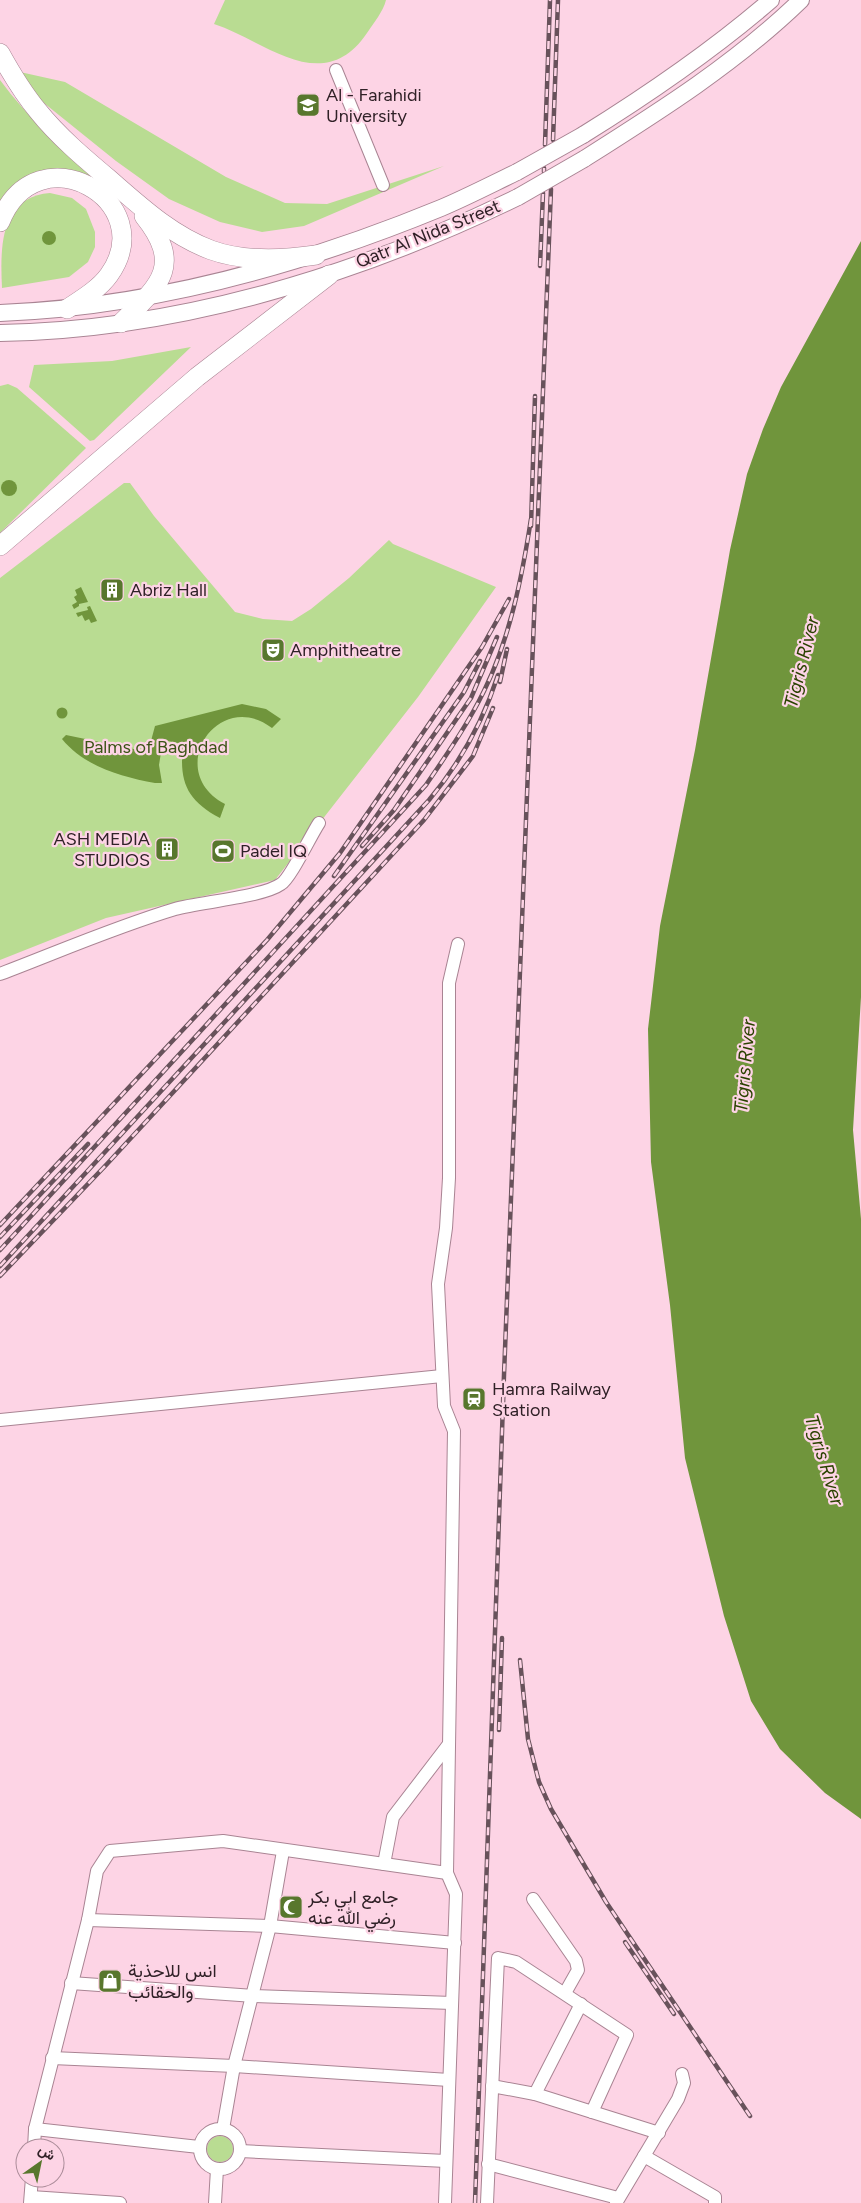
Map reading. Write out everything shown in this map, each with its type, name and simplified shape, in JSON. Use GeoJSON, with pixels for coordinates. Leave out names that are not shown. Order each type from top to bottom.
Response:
{"type":"FeatureCollection","features":[{"type":"Feature","properties":{"kind":"highway"},"geometry":{"type":"LineString","coordinates":[[0,54],[37,110],[86,159],[168,228],[212,250],[269,260],[316,255]]}},
{"type":"Feature","properties":{"kind":"highway"},"geometry":{"type":"LineString","coordinates":[[0,222],[5,210],[20,192],[37,181],[56,177],[76,179],[96,189],[109,203],[118,217],[122,235],[120,255],[109,275],[94,290],[67,308]]}},
{"type":"Feature","properties":{"kind":"highway"},"geometry":{"type":"LineString","coordinates":[[121,323],[156,288],[164,271],[165,256],[162,244],[152,226],[128,196]]}},
{"type":"Feature","properties":{"kind":"highway"},"geometry":{"type":"LineString","coordinates":[[0,546],[197,377],[329,275]]}},
{"type":"Feature","properties":{"kind":"main road","name":"Qatr Al Nida Street"},"geometry":{"type":"LineString","coordinates":[[0,313],[67,308],[147,297],[237,278],[316,255],[442,207],[517,172],[583,135],[661,87],[771,0]]}},
{"type":"Feature","properties":{"kind":"main road","name":"Qatr Al Nida Street"},"geometry":{"type":"LineString","coordinates":[[0,333],[24,333],[121,323],[235,300],[329,275],[445,229],[518,197],[584,159],[665,108],[722,67],[801,0]]}},
{"type":"Feature","properties":{"kind":"street"},"geometry":{"type":"LineString","coordinates":[[336,70],[383,184]]}},
{"type":"Feature","properties":{"kind":"street"},"geometry":{"type":"LineString","coordinates":[[0,974],[161,914],[198,903],[275,888],[289,877],[297,859],[319,823]]}},
{"type":"Feature","properties":{"kind":"street"},"geometry":{"type":"LineString","coordinates":[[445,2203],[456,1894],[447,1873],[454,1431],[444,1406],[438,1284],[446,1228],[449,1178],[450,983],[458,944]]}},
{"type":"Feature","properties":{"kind":"street"},"geometry":{"type":"LineString","coordinates":[[0,1420],[442,1376]]}},
{"type":"Feature","properties":{"kind":"street"},"geometry":{"type":"LineString","coordinates":[[384,1864],[393,1817],[449,1744]]}},
{"type":"Feature","properties":{"kind":"street"},"geometry":{"type":"LineString","coordinates":[[35,2138],[52,2058],[88,1920],[97,1871],[110,1851],[223,1841],[447,1873]]}},
{"type":"Feature","properties":{"kind":"street"},"geometry":{"type":"LineString","coordinates":[[224,2129],[234,2066],[254,1996],[270,1926],[283,1851]]}},
{"type":"Feature","properties":{"kind":"street"},"geometry":{"type":"LineString","coordinates":[[533,1899],[576,1961],[578,1970],[565,1993]]}},
{"type":"Feature","properties":{"kind":"street"},"geometry":{"type":"LineString","coordinates":[[88,1920],[270,1926],[455,1943]]}},
{"type":"Feature","properties":{"kind":"street"},"geometry":{"type":"LineString","coordinates":[[487,2203],[498,1958],[516,1962],[625,2033],[627,2037],[592,2112]]}},
{"type":"Feature","properties":{"kind":"street"},"geometry":{"type":"LineString","coordinates":[[71,1983],[254,1996],[452,2003]]}},
{"type":"Feature","properties":{"kind":"street"},"geometry":{"type":"LineString","coordinates":[[535,2094],[581,2004]]}},
{"type":"Feature","properties":{"kind":"street"},"geometry":{"type":"LineString","coordinates":[[52,2058],[234,2066],[449,2080]]}},
{"type":"Feature","properties":{"kind":"street"},"geometry":{"type":"LineString","coordinates":[[488,2164],[617,2201],[678,2099],[684,2083],[682,2074]]}},
{"type":"Feature","properties":{"kind":"street"},"geometry":{"type":"LineString","coordinates":[[492,2086],[535,2094],[659,2133]]}},
{"type":"Feature","properties":{"kind":"street"},"geometry":{"type":"LineString","coordinates":[[35,2129],[199,2147]]}},
{"type":"Feature","properties":{"kind":"street"},"geometry":{"type":"LineString","coordinates":[[217,2129],[224,2129],[237,2139],[240,2151],[234,2163],[223,2169],[216,2169],[202,2159],[199,2147],[205,2135],[217,2129]]}},
{"type":"Feature","properties":{"kind":"street"},"geometry":{"type":"LineString","coordinates":[[240,2151],[446,2161]]}},
{"type":"Feature","properties":{"kind":"street"},"geometry":{"type":"LineString","coordinates":[[644,2156],[715,2197],[715,2203]]}},
{"type":"Feature","properties":{"kind":"street"},"geometry":{"type":"LineString","coordinates":[[215,2203],[216,2169]]}},
{"type":"Feature","properties":{"kind":"street"},"geometry":{"type":"LineString","coordinates":[[30,2200],[120,2203]]}},
{"type":"Feature","properties":{"kind":"green space"},"geometry":{"type":"Polygon","coordinates":[[[225,0],[386,0],[381,13],[350,52],[332,61],[313,63],[294,59],[214,24],[225,0]]]}},
{"type":"Feature","properties":{"kind":"green space"},"geometry":{"type":"Polygon","coordinates":[[[20,72],[65,82],[226,177],[285,203],[327,204],[444,166],[304,226],[262,232],[220,222],[169,199],[116,161],[39,99],[20,72]]]}},
{"type":"Feature","properties":{"kind":"green space"},"geometry":{"type":"Polygon","coordinates":[[[0,80],[34,120],[98,181],[67,170],[55,170],[44,173],[34,179],[0,206],[0,80]]]}},
{"type":"Feature","properties":{"kind":"green space"},"geometry":{"type":"Polygon","coordinates":[[[50,193],[72,198],[86,209],[95,232],[95,247],[88,262],[69,277],[2,288],[3,241],[6,226],[12,214],[21,204],[34,197],[50,193]]]}},
{"type":"Feature","properties":{"kind":"green space"},"geometry":{"type":"Polygon","coordinates":[[[191,347],[94,440],[90,441],[29,387],[34,365],[112,361],[191,347]]]}},
{"type":"Feature","properties":{"kind":"green space"},"geometry":{"type":"Polygon","coordinates":[[[8,384],[17,388],[86,448],[0,533],[0,386],[8,384]]]}},
{"type":"Feature","properties":{"kind":"green space","name":"Palms of Baghdad"},"geometry":{"type":"Polygon","coordinates":[[[124,483],[130,483],[154,516],[235,612],[263,619],[292,621],[311,609],[349,578],[389,540],[393,544],[496,587],[418,697],[275,880],[106,918],[0,960],[0,578],[124,483]]]}},
{"type":"Feature","properties":{"kind":"green space"},"geometry":{"type":"Polygon","coordinates":[[[220,2136],[229,2140],[233,2149],[229,2158],[220,2162],[211,2158],[207,2149],[211,2140],[220,2136]]]}},
{"type":"Feature","properties":{"kind":"water"},"geometry":{"type":"Polygon","coordinates":[[[49,231],[54,233],[56,238],[54,243],[49,245],[44,243],[42,238],[44,233],[49,231]]]}},
{"type":"Feature","properties":{"kind":"water","name":"Tigris River"},"geometry":{"type":"Polygon","coordinates":[[[861,241],[861,997],[853,1130],[861,1219],[861,1819],[825,1793],[780,1749],[751,1701],[724,1616],[685,1458],[670,1305],[651,1162],[648,1029],[660,926],[695,750],[730,550],[747,474],[781,387],[861,241]]]}},
{"type":"Feature","properties":{"kind":"water"},"geometry":{"type":"Polygon","coordinates":[[[6,480],[12,480],[17,485],[15,494],[6,496],[1,491],[1,485],[6,480]]]}},
{"type":"Feature","properties":{"kind":"water"},"geometry":{"type":"Polygon","coordinates":[[[81,587],[88,602],[79,604],[74,609],[72,605],[77,602],[74,597],[77,595],[75,590],[81,587]]]}},
{"type":"Feature","properties":{"kind":"water"},"geometry":{"type":"Polygon","coordinates":[[[90,606],[97,621],[91,623],[89,619],[85,621],[82,615],[78,617],[76,613],[88,610],[87,607],[90,606]]]}},
{"type":"Feature","properties":{"kind":"water"},"geometry":{"type":"Polygon","coordinates":[[[242,704],[266,709],[281,719],[272,728],[252,718],[233,718],[217,725],[205,738],[198,755],[199,772],[207,790],[225,804],[220,818],[199,804],[187,788],[182,769],[183,744],[163,740],[159,765],[162,783],[155,783],[130,778],[93,764],[71,749],[62,739],[66,735],[148,752],[155,726],[242,704]]]}},
{"type":"Feature","properties":{"kind":"water"},"geometry":{"type":"Polygon","coordinates":[[[62,707],[68,713],[62,719],[56,713],[62,707]]]}},
{"type":"Feature","properties":{"kind":"railway"},"geometry":{"type":"LineString","coordinates":[[545,145],[550,0]]}},
{"type":"Feature","properties":{"kind":"railway"},"geometry":{"type":"LineString","coordinates":[[553,140],[558,0]]}},
{"type":"Feature","properties":{"kind":"railway"},"geometry":{"type":"LineString","coordinates":[[475,2203],[504,1375],[551,189]]}},
{"type":"Feature","properties":{"kind":"railway"},"geometry":{"type":"LineString","coordinates":[[540,266],[543,193]]}},
{"type":"Feature","properties":{"kind":"railway"},"geometry":{"type":"LineString","coordinates":[[531,526],[535,396]]}},
{"type":"Feature","properties":{"kind":"railway"},"geometry":{"type":"LineString","coordinates":[[0,1250],[426,785],[457,739],[493,671],[514,607],[531,519]]}},
{"type":"Feature","properties":{"kind":"railway"},"geometry":{"type":"LineString","coordinates":[[0,1225],[267,940],[340,853],[482,647],[509,599]]}},
{"type":"Feature","properties":{"kind":"railway"},"geometry":{"type":"LineString","coordinates":[[362,846],[394,810],[471,698],[497,637]]}},
{"type":"Feature","properties":{"kind":"railway"},"geometry":{"type":"LineString","coordinates":[[500,682],[507,649]]}},
{"type":"Feature","properties":{"kind":"railway"},"geometry":{"type":"LineString","coordinates":[[334,876],[464,692],[480,661]]}},
{"type":"Feature","properties":{"kind":"railway"},"geometry":{"type":"LineString","coordinates":[[0,1266],[429,800],[451,771],[478,725],[498,675]]}},
{"type":"Feature","properties":{"kind":"railway"},"geometry":{"type":"LineString","coordinates":[[0,1276],[107,1164],[424,820],[473,756],[493,708]]}},
{"type":"Feature","properties":{"kind":"railway"},"geometry":{"type":"LineString","coordinates":[[0,1237],[88,1144]]}},
{"type":"Feature","properties":{"kind":"railway"},"geometry":{"type":"LineString","coordinates":[[499,1730],[502,1638]]}},
{"type":"Feature","properties":{"kind":"railway"},"geometry":{"type":"LineString","coordinates":[[520,1660],[528,1739],[539,1782],[551,1809],[606,1902],[750,2116]]}},
{"type":"Feature","properties":{"kind":"railway"},"geometry":{"type":"LineString","coordinates":[[625,1942],[674,2014]]}},
{"type":"Feature","properties":{"kind":"place","name":"Al - Farahidi University"},"geometry":{"type":"Point","coordinates":[308,105]}},
{"type":"Feature","properties":{"kind":"place","name":"Abriz Hall"},"geometry":{"type":"Point","coordinates":[112,590]}},
{"type":"Feature","properties":{"kind":"place","name":"Amphitheatre"},"geometry":{"type":"Point","coordinates":[273,650]}},
{"type":"Feature","properties":{"kind":"place","name":"ASH MEDIA STUDIOS"},"geometry":{"type":"Point","coordinates":[167,849]}},
{"type":"Feature","properties":{"kind":"place","name":"Padel IQ"},"geometry":{"type":"Point","coordinates":[223,851]}},
{"type":"Feature","properties":{"kind":"place","name":"Hamra Railway Station"},"geometry":{"type":"Point","coordinates":[474,1399]}},
{"type":"Feature","properties":{"kind":"place","name":"جامع ابي بكر رضي الله عنه"},"geometry":{"type":"Point","coordinates":[291,1907]}},
{"type":"Feature","properties":{"kind":"place","name":"انس للاحذية والحقائب"},"geometry":{"type":"Point","coordinates":[110,1981]}}]}
